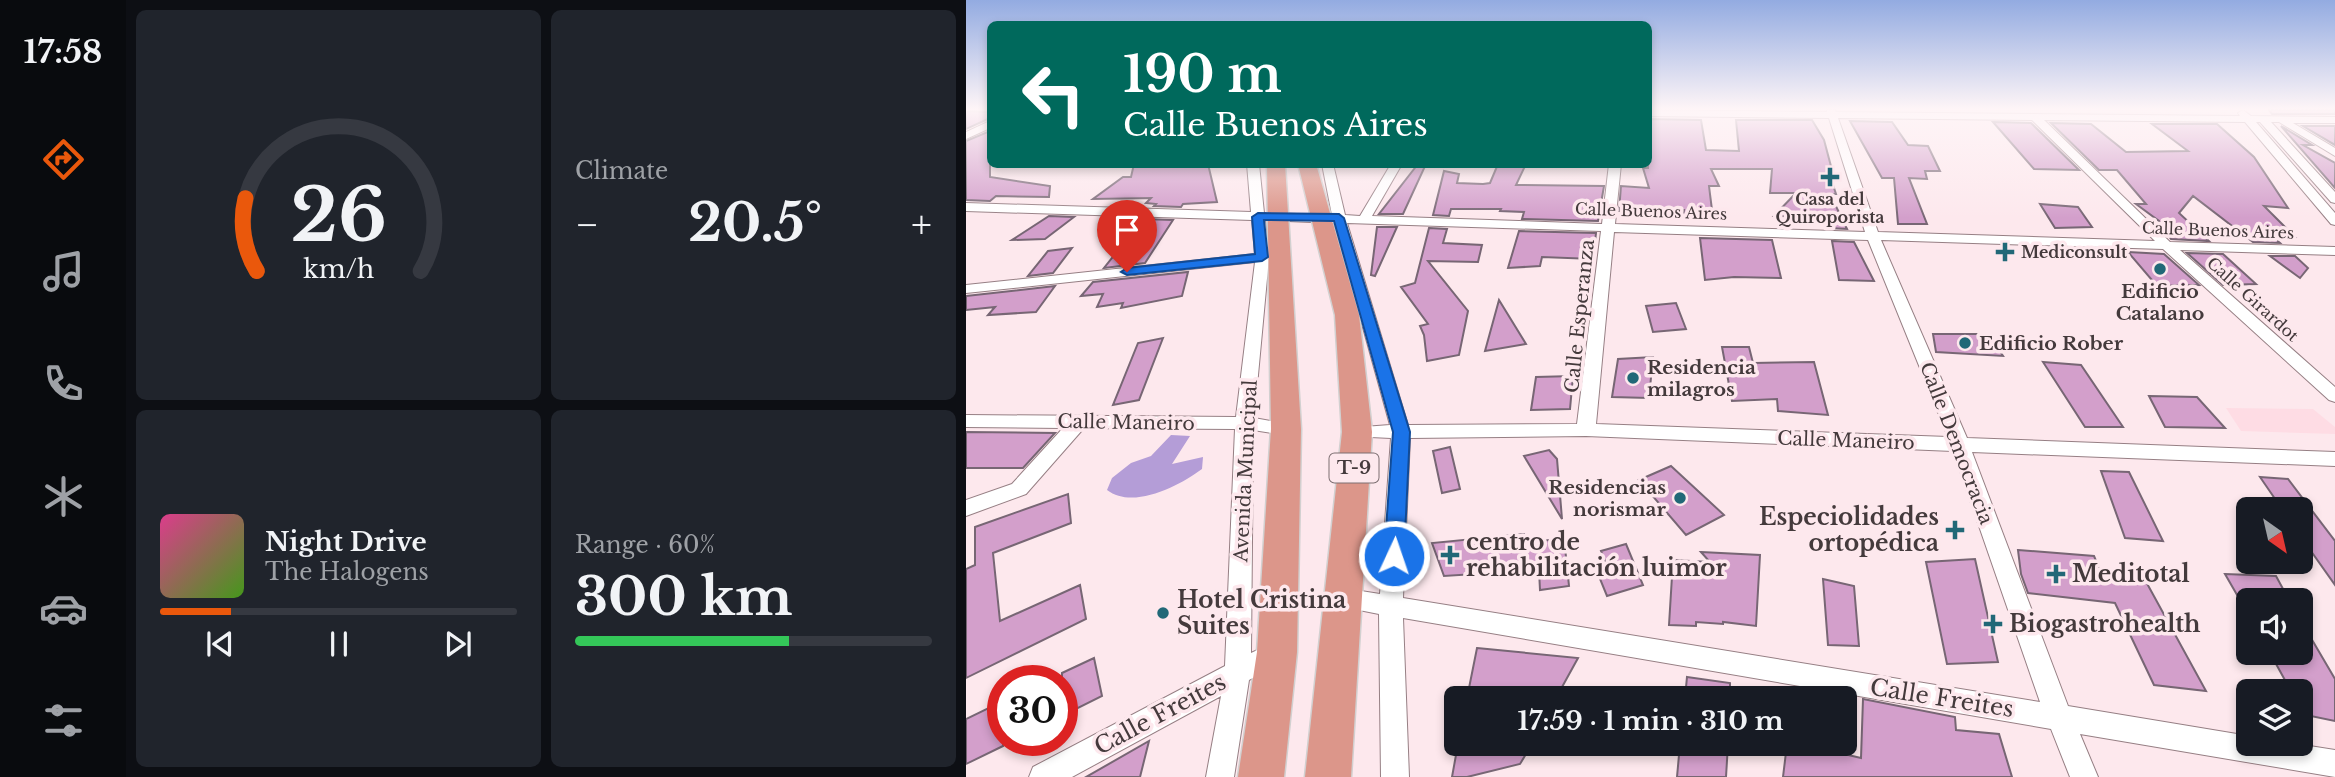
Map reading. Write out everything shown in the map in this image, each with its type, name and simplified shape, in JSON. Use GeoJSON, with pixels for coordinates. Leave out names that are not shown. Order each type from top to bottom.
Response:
{"type":"FeatureCollection","features":[{"type":"Feature","properties":{"kind":"highway","name":"Avenida Municipal"},"geometry":{"type":"LineString","coordinates":[[1261,777],[1277,652],[1286,429],[1269,217],[1275,168]]}},
{"type":"Feature","properties":{"kind":"highway","name":"T-9"},"geometry":{"type":"LineString","coordinates":[[1309,168],[1329,218],[1347,315],[1357,432],[1328,777]]}},
{"type":"Feature","properties":{"kind":"street","name":"Calle Democracia"},"geometry":{"type":"LineString","coordinates":[[1844,146],[1872,234],[1960,444],[2059,717],[2084,777]]}},
{"type":"Feature","properties":{"kind":"street","name":"Calle Girardot"},"geometry":{"type":"LineString","coordinates":[[2066,146],[2167,246],[2335,397]]}},
{"type":"Feature","properties":{"kind":"street"},"geometry":{"type":"LineString","coordinates":[[2272,146],[2335,220]]}},
{"type":"Feature","properties":{"kind":"street"},"geometry":{"type":"LineString","coordinates":[[2288,146],[2335,199]]}},
{"type":"Feature","properties":{"kind":"street","name":"Avenida Municipal"},"geometry":{"type":"LineString","coordinates":[[1220,777],[1238,671],[1244,423],[1262,257],[1269,217],[1254,168]]}},
{"type":"Feature","properties":{"kind":"street","name":"T-9"},"geometry":{"type":"LineString","coordinates":[[1327,168],[1329,218],[1401,432],[1391,606],[1395,777]]}},
{"type":"Feature","properties":{"kind":"street"},"geometry":{"type":"LineString","coordinates":[[1364,219],[1395,168]]}},
{"type":"Feature","properties":{"kind":"street","name":"Calle Esperanza"},"geometry":{"type":"LineString","coordinates":[[1586,430],[1615,168]]}},
{"type":"Feature","properties":{"kind":"street","name":"Calle Buenos Aires"},"geometry":{"type":"LineString","coordinates":[[966,207],[1872,234],[2335,251]]}},
{"type":"Feature","properties":{"kind":"street"},"geometry":{"type":"LineString","coordinates":[[966,289],[1262,257]]}},
{"type":"Feature","properties":{"kind":"street","name":"Calle Maneiro"},"geometry":{"type":"LineString","coordinates":[[966,421],[1244,423],[1286,429]]}},
{"type":"Feature","properties":{"kind":"street"},"geometry":{"type":"LineString","coordinates":[[966,508],[1019,489],[1079,422]]}},
{"type":"Feature","properties":{"kind":"street","name":"Calle Maneiro"},"geometry":{"type":"LineString","coordinates":[[1357,432],[1586,430],[2335,458]]}},
{"type":"Feature","properties":{"kind":"street","name":"Calle Freites"},"geometry":{"type":"LineString","coordinates":[[1342,598],[2335,764]]}},
{"type":"Feature","properties":{"kind":"street","name":"Calle Freites"},"geometry":{"type":"LineString","coordinates":[[1043,777],[1277,652]]}},
{"type":"Feature","properties":{"kind":"shaded area"},"geometry":{"type":"Polygon","coordinates":[[[2226,408],[2313,409],[2335,427],[2335,434],[2241,431],[2226,408]]]}},
{"type":"Feature","properties":{"kind":"shaded area"},"geometry":{"type":"Polygon","coordinates":[[[1171,435],[1190,436],[1172,464],[1203,457],[1202,469],[1169,488],[1142,497],[1118,496],[1107,490],[1112,478],[1131,463],[1151,456],[1171,435]]]}},
{"type":"Feature","properties":{"kind":"building"},"geometry":{"type":"Polygon","coordinates":[[[966,146],[987,146],[987,168],[990,168],[990,177],[1050,186],[1049,197],[996,196],[990,201],[966,200],[966,146]]]}},
{"type":"Feature","properties":{"kind":"building"},"geometry":{"type":"Polygon","coordinates":[[[1652,146],[1705,146],[1706,150],[1739,151],[1739,146],[1826,146],[1832,170],[1828,170],[1836,194],[1830,194],[1847,229],[1829,228],[1827,217],[1774,216],[1796,193],[1770,193],[1772,169],[1711,169],[1719,186],[1709,186],[1713,218],[1683,216],[1684,210],[1619,211],[1621,186],[1649,188],[1643,168],[1652,168],[1652,146]]]}},
{"type":"Feature","properties":{"kind":"building"},"geometry":{"type":"Polygon","coordinates":[[[1864,146],[1928,146],[1940,171],[1925,171],[1927,179],[1909,178],[1927,224],[1898,224],[1894,178],[1882,178],[1864,146]]]}},
{"type":"Feature","properties":{"kind":"building"},"geometry":{"type":"Polygon","coordinates":[[[2014,146],[2055,146],[2079,170],[2034,169],[2014,146]]]}},
{"type":"Feature","properties":{"kind":"building"},"geometry":{"type":"Polygon","coordinates":[[[2075,146],[2119,146],[2126,152],[2188,151],[2182,146],[2242,146],[2254,157],[2288,208],[2264,206],[2295,237],[2275,238],[2280,243],[2253,242],[2193,196],[2179,213],[2209,241],[2171,239],[2159,221],[2136,204],[2146,204],[2117,170],[2099,170],[2075,146]]]}},
{"type":"Feature","properties":{"kind":"building"},"geometry":{"type":"Polygon","coordinates":[[[2299,146],[2305,146],[2335,163],[2335,188],[2299,146]]]}},
{"type":"Feature","properties":{"kind":"building"},"geometry":{"type":"Polygon","coordinates":[[[1133,168],[1209,168],[1217,202],[1183,204],[1181,207],[1146,203],[1151,198],[1093,199],[1123,177],[1131,177],[1133,168]]]}},
{"type":"Feature","properties":{"kind":"building"},"geometry":{"type":"Polygon","coordinates":[[[1415,168],[1424,168],[1403,214],[1379,214],[1415,168]]]}},
{"type":"Feature","properties":{"kind":"building"},"geometry":{"type":"Polygon","coordinates":[[[1496,168],[1524,168],[1516,185],[1604,186],[1598,221],[1522,219],[1524,212],[1500,211],[1501,209],[1451,209],[1449,216],[1433,215],[1444,171],[1459,174],[1457,183],[1490,183],[1496,168]]]}},
{"type":"Feature","properties":{"kind":"building"},"geometry":{"type":"Polygon","coordinates":[[[2040,204],[2078,207],[2092,227],[2055,228],[2040,204]]]}},
{"type":"Feature","properties":{"kind":"building"},"geometry":{"type":"Polygon","coordinates":[[[1049,216],[1074,217],[1045,239],[1012,240],[1049,216]]]}},
{"type":"Feature","properties":{"kind":"building"},"geometry":{"type":"Polygon","coordinates":[[[1143,219],[1173,220],[1145,263],[1104,268],[1143,219]]]}},
{"type":"Feature","properties":{"kind":"building"},"geometry":{"type":"Polygon","coordinates":[[[1377,227],[1397,227],[1375,276],[1371,275],[1377,227]]]}},
{"type":"Feature","properties":{"kind":"building"},"geometry":{"type":"Polygon","coordinates":[[[1429,228],[1447,229],[1443,243],[1482,245],[1478,262],[1428,261],[1468,311],[1459,355],[1427,361],[1424,335],[1420,326],[1428,324],[1401,287],[1415,283],[1429,228]]]}},
{"type":"Feature","properties":{"kind":"building"},"geometry":{"type":"Polygon","coordinates":[[[1519,231],[1596,233],[1593,259],[1542,257],[1540,266],[1508,268],[1519,231]]]}},
{"type":"Feature","properties":{"kind":"building"},"geometry":{"type":"Polygon","coordinates":[[[1700,238],[1772,240],[1781,278],[1734,277],[1705,280],[1700,238]]]}},
{"type":"Feature","properties":{"kind":"building"},"geometry":{"type":"Polygon","coordinates":[[[1832,241],[1854,242],[1874,281],[1839,280],[1832,241]]]}},
{"type":"Feature","properties":{"kind":"building"},"geometry":{"type":"Polygon","coordinates":[[[1072,248],[1053,273],[1028,276],[1048,251],[1072,248]]]}},
{"type":"Feature","properties":{"kind":"building","name":"Edificio Catalano"},"geometry":{"type":"Polygon","coordinates":[[[2128,252],[2164,254],[2199,285],[2157,286],[2128,252]]]}},
{"type":"Feature","properties":{"kind":"building"},"geometry":{"type":"Polygon","coordinates":[[[2187,253],[2223,254],[2256,284],[2223,285],[2187,253]]]}},
{"type":"Feature","properties":{"kind":"building"},"geometry":{"type":"Polygon","coordinates":[[[2270,256],[2295,256],[2308,268],[2300,278],[2270,256]]]}},
{"type":"Feature","properties":{"kind":"building"},"geometry":{"type":"Polygon","coordinates":[[[1188,272],[1182,296],[1121,308],[1123,303],[1097,307],[1103,294],[1081,296],[1093,282],[1188,272]]]}},
{"type":"Feature","properties":{"kind":"building"},"geometry":{"type":"Polygon","coordinates":[[[1055,286],[1036,312],[988,315],[995,307],[966,310],[966,296],[1055,286]]]}},
{"type":"Feature","properties":{"kind":"building"},"geometry":{"type":"Polygon","coordinates":[[[1499,300],[1526,344],[1485,351],[1499,300]]]}},
{"type":"Feature","properties":{"kind":"building"},"geometry":{"type":"Polygon","coordinates":[[[1676,303],[1686,329],[1653,332],[1646,306],[1676,303]]]}},
{"type":"Feature","properties":{"kind":"building","name":"Edificio Rober"},"geometry":{"type":"Polygon","coordinates":[[[1933,334],[1988,334],[2003,356],[1936,352],[1933,334]]]}},
{"type":"Feature","properties":{"kind":"building"},"geometry":{"type":"Polygon","coordinates":[[[1163,338],[1139,400],[1113,405],[1138,343],[1163,338]]]}},
{"type":"Feature","properties":{"kind":"building"},"geometry":{"type":"Polygon","coordinates":[[[1722,347],[1749,347],[1753,363],[1814,362],[1828,415],[1778,411],[1777,399],[1732,401],[1722,347]]]}},
{"type":"Feature","properties":{"kind":"building","name":"Residencia milagros"},"geometry":{"type":"Polygon","coordinates":[[[1653,357],[1649,398],[1612,397],[1618,359],[1653,357]]]}},
{"type":"Feature","properties":{"kind":"building"},"geometry":{"type":"Polygon","coordinates":[[[2043,362],[2081,365],[2123,427],[2085,427],[2043,362]]]}},
{"type":"Feature","properties":{"kind":"building"},"geometry":{"type":"Polygon","coordinates":[[[1573,376],[1570,409],[1531,410],[1536,377],[1573,376]]]}},
{"type":"Feature","properties":{"kind":"building"},"geometry":{"type":"Polygon","coordinates":[[[2149,396],[2197,397],[2225,428],[2165,427],[2149,396]]]}},
{"type":"Feature","properties":{"kind":"building"},"geometry":{"type":"Polygon","coordinates":[[[966,432],[1055,433],[1023,468],[966,468],[966,432]]]}},
{"type":"Feature","properties":{"kind":"building"},"geometry":{"type":"Polygon","coordinates":[[[1450,447],[1460,489],[1442,493],[1433,451],[1450,447]]]}},
{"type":"Feature","properties":{"kind":"building"},"geometry":{"type":"Polygon","coordinates":[[[1549,450],[1557,459],[1562,519],[1524,456],[1549,450]]]}},
{"type":"Feature","properties":{"kind":"building","name":"Residencias norismar"},"geometry":{"type":"Polygon","coordinates":[[[1671,466],[1724,515],[1686,535],[1639,480],[1671,466]]]}},
{"type":"Feature","properties":{"kind":"building"},"geometry":{"type":"Polygon","coordinates":[[[2101,471],[2129,472],[2163,541],[2125,538],[2101,471]]]}},
{"type":"Feature","properties":{"kind":"building"},"geometry":{"type":"Polygon","coordinates":[[[2260,477],[2288,479],[2302,497],[2274,497],[2260,477]]]}},
{"type":"Feature","properties":{"kind":"building"},"geometry":{"type":"Polygon","coordinates":[[[1068,494],[1071,523],[993,553],[1000,621],[1080,585],[1086,619],[992,665],[987,665],[987,668],[966,678],[966,569],[975,565],[975,527],[1068,494]]]}},
{"type":"Feature","properties":{"kind":"building"},"geometry":{"type":"Polygon","coordinates":[[[2314,513],[2335,541],[2335,585],[2314,555],[2314,513]]]}},
{"type":"Feature","properties":{"kind":"building"},"geometry":{"type":"Polygon","coordinates":[[[1524,534],[1528,543],[1564,538],[1569,586],[1540,590],[1539,570],[1444,576],[1432,543],[1524,534]]]}},
{"type":"Feature","properties":{"kind":"building"},"geometry":{"type":"Polygon","coordinates":[[[1626,544],[1643,585],[1607,596],[1598,574],[1609,571],[1601,551],[1626,544]]]}},
{"type":"Feature","properties":{"kind":"building"},"geometry":{"type":"Polygon","coordinates":[[[2018,550],[2094,556],[2103,577],[2144,578],[2206,691],[2154,685],[2115,603],[2028,593],[2021,574],[2018,550]]]}},
{"type":"Feature","properties":{"kind":"building"},"geometry":{"type":"Polygon","coordinates":[[[1701,552],[1760,555],[1756,626],[1723,622],[1696,622],[1696,626],[1669,625],[1673,560],[1710,562],[1701,552]]]}},
{"type":"Feature","properties":{"kind":"building"},"geometry":{"type":"Polygon","coordinates":[[[1975,559],[1998,662],[1947,664],[1926,562],[1975,559]]]}},
{"type":"Feature","properties":{"kind":"building"},"geometry":{"type":"Polygon","coordinates":[[[2225,574],[2276,576],[2282,588],[2236,588],[2236,593],[2225,574]]]}},
{"type":"Feature","properties":{"kind":"building"},"geometry":{"type":"Polygon","coordinates":[[[1823,579],[1854,586],[1859,646],[1828,645],[1823,579]]]}},
{"type":"Feature","properties":{"kind":"building"},"geometry":{"type":"Polygon","coordinates":[[[2313,641],[2335,679],[2335,721],[2313,716],[2313,679],[2284,679],[2277,665],[2313,665],[2313,641]]]}},
{"type":"Feature","properties":{"kind":"building"},"geometry":{"type":"Polygon","coordinates":[[[1477,648],[1578,658],[1563,686],[1469,686],[1477,648]]]}},
{"type":"Feature","properties":{"kind":"building"},"geometry":{"type":"Polygon","coordinates":[[[1094,658],[1102,696],[1078,708],[1078,666],[1094,658]]]}},
{"type":"Feature","properties":{"kind":"building"},"geometry":{"type":"Polygon","coordinates":[[[1687,677],[1730,683],[1730,686],[1686,686],[1687,677]]]}},
{"type":"Feature","properties":{"kind":"building"},"geometry":{"type":"Polygon","coordinates":[[[1863,699],[1955,717],[1956,730],[1999,734],[2012,777],[1783,777],[1786,756],[1861,758],[1863,699]]]}},
{"type":"Feature","properties":{"kind":"building"},"geometry":{"type":"Polygon","coordinates":[[[987,709],[987,754],[966,764],[966,719],[987,709]]]}},
{"type":"Feature","properties":{"kind":"building"},"geometry":{"type":"Polygon","coordinates":[[[1149,741],[1140,777],[1086,777],[1149,741]]]}},
{"type":"Feature","properties":{"kind":"building"},"geometry":{"type":"Polygon","coordinates":[[[1456,756],[1525,756],[1520,764],[1467,777],[1452,777],[1456,756]]]}},
{"type":"Feature","properties":{"kind":"building"},"geometry":{"type":"Polygon","coordinates":[[[1679,756],[1727,756],[1726,777],[1677,777],[1679,756]]]}},
{"type":"Feature","properties":{"kind":"place","name":"Casa del Quiroporista"},"geometry":{"type":"Point","coordinates":[1830,177]}},
{"type":"Feature","properties":{"kind":"place","name":"Mediconsult"},"geometry":{"type":"Point","coordinates":[2005,252]}},
{"type":"Feature","properties":{"kind":"place","name":"Edificio Catalano"},"geometry":{"type":"Point","coordinates":[2160,269]}},
{"type":"Feature","properties":{"kind":"place","name":"Edificio Rober"},"geometry":{"type":"Point","coordinates":[1965,343]}},
{"type":"Feature","properties":{"kind":"place","name":"Residencia milagros"},"geometry":{"type":"Point","coordinates":[1633,378]}},
{"type":"Feature","properties":{"kind":"place","name":"Residencias norismar"},"geometry":{"type":"Point","coordinates":[1680,498]}},
{"type":"Feature","properties":{"kind":"place","name":"Especiolidades ortopédica"},"geometry":{"type":"Point","coordinates":[1955,530]}},
{"type":"Feature","properties":{"kind":"place","name":"centro de rehabilitación luimor"},"geometry":{"type":"Point","coordinates":[1450,555]}},
{"type":"Feature","properties":{"kind":"place","name":"Meditotal"},"geometry":{"type":"Point","coordinates":[2056,574]}},
{"type":"Feature","properties":{"kind":"place","name":"Hotel Cristina Suites"},"geometry":{"type":"Point","coordinates":[1163,613]}},
{"type":"Feature","properties":{"kind":"place","name":"Biogastrohealth"},"geometry":{"type":"Point","coordinates":[1993,624]}},
{"type":"Feature","properties":{"kind":"route"},"geometry":{"type":"LineString","coordinates":[[1127,272],[1262,257],[1258,217],[1339,218],[1401,432],[1394,556]]}}]}
